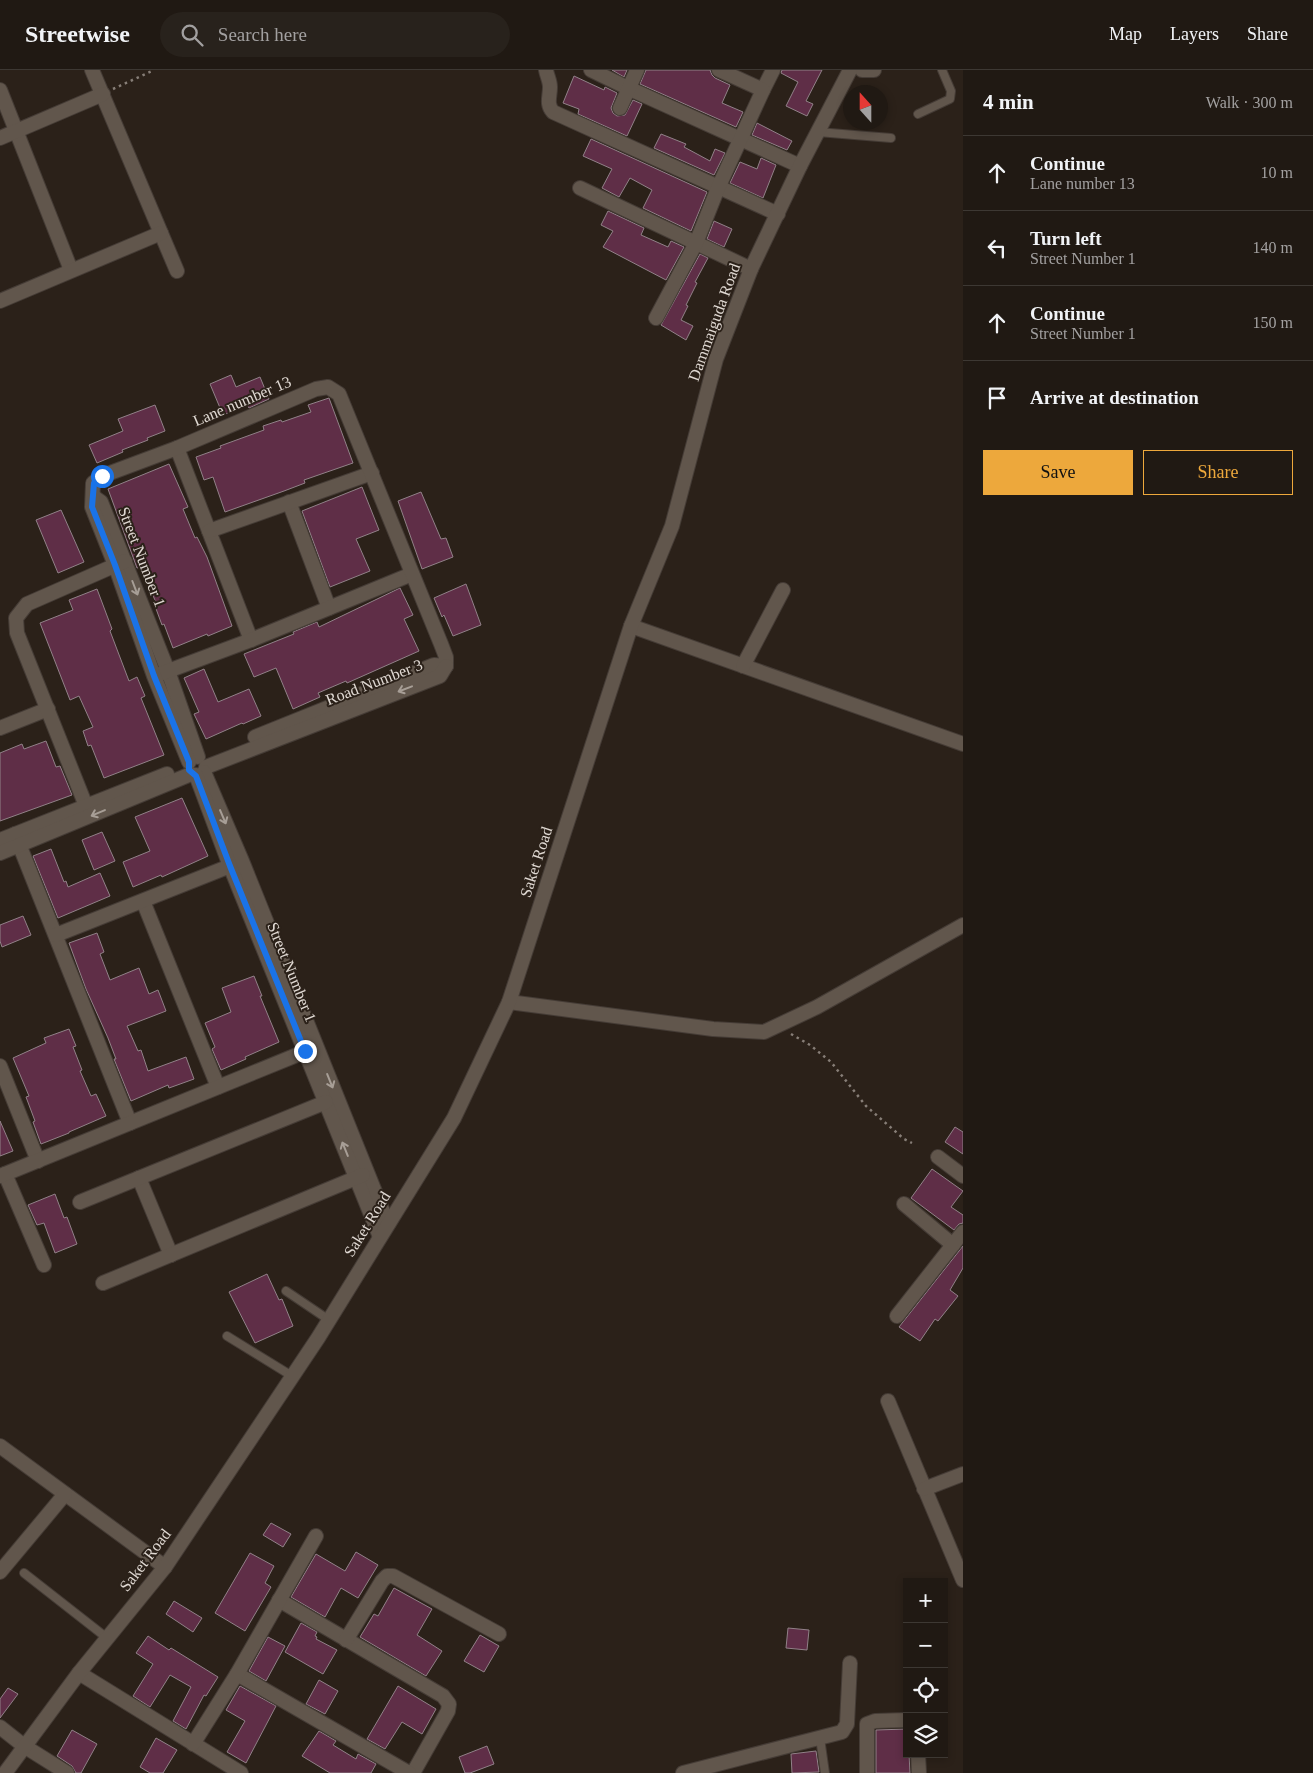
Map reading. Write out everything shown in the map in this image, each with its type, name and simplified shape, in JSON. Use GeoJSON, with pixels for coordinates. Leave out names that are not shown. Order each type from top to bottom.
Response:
{"type":"FeatureCollection","features":[{"type":"Feature","properties":{"kind":"street"},"geometry":{"type":"LineString","coordinates":[[92,70],[177,271]]}},
{"type":"Feature","properties":{"kind":"street"},"geometry":{"type":"LineString","coordinates":[[546,70],[550,87],[549,108],[552,112],[778,214]]}},
{"type":"Feature","properties":{"kind":"street"},"geometry":{"type":"LineString","coordinates":[[591,70],[800,166]]}},
{"type":"Feature","properties":{"kind":"street"},"geometry":{"type":"LineString","coordinates":[[620,108],[637,70]]}},
{"type":"Feature","properties":{"kind":"street"},"geometry":{"type":"LineString","coordinates":[[719,70],[763,90]]}},
{"type":"Feature","properties":{"kind":"street"},"geometry":{"type":"LineString","coordinates":[[656,318],[696,244],[718,188],[773,70]]}},
{"type":"Feature","properties":{"kind":"street","name":"Dammaiguda Road"},"geometry":{"type":"LineString","coordinates":[[631,626],[672,526],[716,359],[751,269],[800,166],[850,70]]}},
{"type":"Feature","properties":{"kind":"street"},"geometry":{"type":"LineString","coordinates":[[862,70],[874,70]]}},
{"type":"Feature","properties":{"kind":"street"},"geometry":{"type":"LineString","coordinates":[[0,90],[71,270]]}},
{"type":"Feature","properties":{"kind":"street"},"geometry":{"type":"LineString","coordinates":[[0,138],[103,94]]}},
{"type":"Feature","properties":{"kind":"street"},"geometry":{"type":"LineString","coordinates":[[580,188],[751,269]]}},
{"type":"Feature","properties":{"kind":"street"},"geometry":{"type":"LineString","coordinates":[[0,301],[161,233]]}},
{"type":"Feature","properties":{"kind":"street","name":"Lane number 13"},"geometry":{"type":"LineString","coordinates":[[94,497],[92,487],[102,476],[177,448],[316,389],[328,387],[339,394],[372,473]]}},
{"type":"Feature","properties":{"kind":"street"},"geometry":{"type":"LineString","coordinates":[[177,448],[251,640]]}},
{"type":"Feature","properties":{"kind":"street"},"geometry":{"type":"LineString","coordinates":[[161,674],[251,640],[412,574],[372,473],[209,531]]}},
{"type":"Feature","properties":{"kind":"street","name":"Street Number 1"},"geometry":{"type":"LineString","coordinates":[[94,497],[92,507],[120,563],[197,767],[230,866],[310,1049],[362,1176],[380,1237]]}},
{"type":"Feature","properties":{"kind":"street"},"geometry":{"type":"LineString","coordinates":[[289,502],[329,608]]}},
{"type":"Feature","properties":{"kind":"street"},"geometry":{"type":"LineString","coordinates":[[86,806],[17,633],[16,618],[27,604],[120,563]]}},
{"type":"Feature","properties":{"kind":"street","name":"Road Number 3"},"geometry":{"type":"LineString","coordinates":[[0,840],[17,840],[197,767],[434,665],[446,666],[446,657],[442,644],[412,574]]}},
{"type":"Feature","properties":{"kind":"street"},"geometry":{"type":"LineString","coordinates":[[743,666],[783,590]]}},
{"type":"Feature","properties":{"kind":"street"},"geometry":{"type":"LineString","coordinates":[[631,626],[963,744]]}},
{"type":"Feature","properties":{"kind":"street","name":"Saket Road"},"geometry":{"type":"LineString","coordinates":[[5,1773],[79,1673],[165,1566],[329,1320],[454,1118],[508,1002],[631,626]]}},
{"type":"Feature","properties":{"kind":"street"},"geometry":{"type":"LineString","coordinates":[[0,728],[48,709]]}},
{"type":"Feature","properties":{"kind":"street","name":"Street Number 1"},"geometry":{"type":"LineString","coordinates":[[197,767],[242,861],[310,1049],[326,1102],[388,1224]]}},
{"type":"Feature","properties":{"kind":"street","name":"Road Number 3"},"geometry":{"type":"LineString","coordinates":[[0,853],[17,840],[86,806],[197,767]]}},
{"type":"Feature","properties":{"kind":"street"},"geometry":{"type":"LineString","coordinates":[[17,840],[130,1123]]}},
{"type":"Feature","properties":{"kind":"street"},"geometry":{"type":"LineString","coordinates":[[56,935],[230,866]]}},
{"type":"Feature","properties":{"kind":"street"},"geometry":{"type":"LineString","coordinates":[[143,901],[218,1087]]}},
{"type":"Feature","properties":{"kind":"street"},"geometry":{"type":"LineString","coordinates":[[508,1002],[713,1030],[764,1032],[818,1007],[963,925]]}},
{"type":"Feature","properties":{"kind":"street"},"geometry":{"type":"LineString","coordinates":[[44,1265],[2,1175],[310,1049]]}},
{"type":"Feature","properties":{"kind":"street"},"geometry":{"type":"LineString","coordinates":[[0,1066],[38,1161]]}},
{"type":"Feature","properties":{"kind":"street"},"geometry":{"type":"LineString","coordinates":[[80,1202],[326,1102]]}},
{"type":"Feature","properties":{"kind":"street"},"geometry":{"type":"LineString","coordinates":[[938,1157],[963,1176]]}},
{"type":"Feature","properties":{"kind":"street"},"geometry":{"type":"LineString","coordinates":[[103,1283],[362,1176]]}},
{"type":"Feature","properties":{"kind":"street"},"geometry":{"type":"LineString","coordinates":[[139,1178],[171,1255]]}},
{"type":"Feature","properties":{"kind":"street"},"geometry":{"type":"LineString","coordinates":[[904,1204],[953,1245]]}},
{"type":"Feature","properties":{"kind":"street"},"geometry":{"type":"LineString","coordinates":[[897,1316],[963,1232]]}},
{"type":"Feature","properties":{"kind":"street"},"geometry":{"type":"LineString","coordinates":[[888,1401],[963,1580]]}},
{"type":"Feature","properties":{"kind":"street"},"geometry":{"type":"LineString","coordinates":[[0,1446],[165,1566]]}},
{"type":"Feature","properties":{"kind":"street"},"geometry":{"type":"LineString","coordinates":[[924,1489],[963,1474]]}},
{"type":"Feature","properties":{"kind":"street"},"geometry":{"type":"LineString","coordinates":[[0,1572],[65,1494]]}},
{"type":"Feature","properties":{"kind":"street"},"geometry":{"type":"LineString","coordinates":[[193,1744],[237,1674],[316,1536]]}},
{"type":"Feature","properties":{"kind":"street"},"geometry":{"type":"LineString","coordinates":[[346,1640],[382,1581],[387,1576],[394,1576],[499,1634]]}},
{"type":"Feature","properties":{"kind":"street"},"geometry":{"type":"LineString","coordinates":[[237,1674],[411,1773],[448,1712],[449,1704],[442,1696],[279,1600]]}},
{"type":"Feature","properties":{"kind":"street"},"geometry":{"type":"LineString","coordinates":[[684,1773],[842,1732],[846,1728],[850,1663]]}},
{"type":"Feature","properties":{"kind":"street"},"geometry":{"type":"LineString","coordinates":[[79,1673],[241,1773]]}},
{"type":"Feature","properties":{"kind":"street"},"geometry":{"type":"LineString","coordinates":[[867,1773],[867,1724],[875,1721],[903,1720]]}},
{"type":"Feature","properties":{"kind":"street"},"geometry":{"type":"LineString","coordinates":[[0,1727],[24,1746],[66,1773]]}},
{"type":"Feature","properties":{"kind":"street"},"geometry":{"type":"LineString","coordinates":[[918,1758],[919,1773]]}},
{"type":"Feature","properties":{"kind":"lane"},"geometry":{"type":"LineString","coordinates":[[918,114],[950,99],[951,91],[942,70]]}},
{"type":"Feature","properties":{"kind":"lane"},"geometry":{"type":"LineString","coordinates":[[818,132],[891,138]]}},
{"type":"Feature","properties":{"kind":"lane"},"geometry":{"type":"LineString","coordinates":[[286,1291],[329,1320]]}},
{"type":"Feature","properties":{"kind":"lane"},"geometry":{"type":"LineString","coordinates":[[227,1336],[292,1376]]}},
{"type":"Feature","properties":{"kind":"lane"},"geometry":{"type":"LineString","coordinates":[[24,1573],[107,1638]]}},
{"type":"Feature","properties":{"kind":"lane"},"geometry":{"type":"LineString","coordinates":[[820,1738],[825,1773]]}},
{"type":"Feature","properties":{"kind":"path"},"geometry":{"type":"LineString","coordinates":[[103,94],[154,70]]}},
{"type":"Feature","properties":{"kind":"path"},"geometry":{"type":"LineString","coordinates":[[776,1026],[810,1045],[831,1062],[866,1106],[912,1144]]}},
{"type":"Feature","properties":{"kind":"building"},"geometry":{"type":"Polygon","coordinates":[[[612,70],[627,70],[624,77],[612,70]]]}},
{"type":"Feature","properties":{"kind":"building"},"geometry":{"type":"Polygon","coordinates":[[[646,70],[710,70],[715,78],[730,85],[722,103],[743,112],[736,127],[640,84],[646,70]]]}},
{"type":"Feature","properties":{"kind":"building"},"geometry":{"type":"Polygon","coordinates":[[[782,70],[822,70],[806,101],[813,104],[807,116],[786,106],[798,82],[781,73],[782,70]]]}},
{"type":"Feature","properties":{"kind":"building"},"geometry":{"type":"Polygon","coordinates":[[[574,76],[604,90],[605,87],[617,93],[611,108],[617,116],[625,115],[633,100],[642,104],[627,136],[578,114],[579,109],[563,103],[574,76]]]}},
{"type":"Feature","properties":{"kind":"building"},"geometry":{"type":"Polygon","coordinates":[[[757,123],[792,141],[787,150],[752,135],[757,123]]]}},
{"type":"Feature","properties":{"kind":"building"},"geometry":{"type":"Polygon","coordinates":[[[661,134],[686,144],[684,147],[710,161],[715,149],[725,153],[714,175],[654,148],[661,134]]]}},
{"type":"Feature","properties":{"kind":"building"},"geometry":{"type":"Polygon","coordinates":[[[591,139],[707,192],[691,231],[643,208],[652,190],[630,178],[619,197],[602,188],[612,169],[583,156],[591,139]]]}},
{"type":"Feature","properties":{"kind":"building"},"geometry":{"type":"Polygon","coordinates":[[[761,158],[776,165],[763,198],[730,183],[740,162],[757,169],[761,158]]]}},
{"type":"Feature","properties":{"kind":"building"},"geometry":{"type":"Polygon","coordinates":[[[608,211],[644,228],[641,235],[668,247],[671,241],[684,247],[666,280],[603,247],[613,231],[601,225],[608,211]]]}},
{"type":"Feature","properties":{"kind":"building"},"geometry":{"type":"Polygon","coordinates":[[[714,221],[732,229],[724,247],[707,239],[714,221]]]}},
{"type":"Feature","properties":{"kind":"building"},"geometry":{"type":"Polygon","coordinates":[[[700,254],[708,258],[695,282],[697,283],[681,320],[693,326],[686,340],[661,325],[700,254]]]}},
{"type":"Feature","properties":{"kind":"building"},"geometry":{"type":"Polygon","coordinates":[[[231,375],[236,387],[260,377],[269,399],[249,408],[247,405],[223,415],[210,384],[231,375]]]}},
{"type":"Feature","properties":{"kind":"building"},"geometry":{"type":"Polygon","coordinates":[[[329,398],[353,463],[304,480],[305,483],[225,512],[213,477],[204,480],[196,457],[264,430],[263,426],[311,412],[308,405],[329,398]]]}},
{"type":"Feature","properties":{"kind":"building"},"geometry":{"type":"Polygon","coordinates":[[[155,405],[165,431],[97,463],[89,445],[123,431],[118,419],[155,405]]]}},
{"type":"Feature","properties":{"kind":"building"},"geometry":{"type":"Polygon","coordinates":[[[169,464],[188,507],[183,509],[195,538],[197,537],[207,557],[232,626],[173,648],[164,624],[162,625],[155,606],[157,605],[141,567],[137,568],[108,489],[169,464]]]}},
{"type":"Feature","properties":{"kind":"building"},"geometry":{"type":"Polygon","coordinates":[[[362,487],[379,530],[356,539],[370,571],[330,587],[302,511],[362,487]]]}},
{"type":"Feature","properties":{"kind":"building"},"geometry":{"type":"Polygon","coordinates":[[[421,492],[441,539],[446,538],[453,557],[422,569],[398,501],[421,492]]]}},
{"type":"Feature","properties":{"kind":"building"},"geometry":{"type":"Polygon","coordinates":[[[61,510],[84,562],[58,573],[36,520],[61,510]]]}},
{"type":"Feature","properties":{"kind":"building"},"geometry":{"type":"Polygon","coordinates":[[[466,584],[481,625],[453,636],[434,598],[466,584]]]}},
{"type":"Feature","properties":{"kind":"building"},"geometry":{"type":"Polygon","coordinates":[[[400,588],[413,615],[404,619],[419,651],[347,683],[346,681],[318,693],[320,697],[293,709],[276,668],[254,677],[244,654],[294,634],[293,632],[317,622],[319,627],[400,588]]]}},
{"type":"Feature","properties":{"kind":"building"},"geometry":{"type":"Polygon","coordinates":[[[97,589],[112,629],[110,631],[129,681],[137,677],[145,696],[141,698],[164,755],[104,778],[91,745],[88,746],[83,731],[93,727],[79,696],[70,700],[40,623],[73,610],[69,600],[97,589]]]}},
{"type":"Feature","properties":{"kind":"building"},"geometry":{"type":"Polygon","coordinates":[[[204,669],[218,702],[249,689],[261,716],[206,739],[194,714],[199,712],[184,678],[204,669]]]}},
{"type":"Feature","properties":{"kind":"building"},"geometry":{"type":"Polygon","coordinates":[[[46,741],[56,767],[60,766],[72,795],[0,821],[0,753],[22,744],[24,749],[46,741]]]}},
{"type":"Feature","properties":{"kind":"building"},"geometry":{"type":"Polygon","coordinates":[[[182,798],[208,856],[162,877],[161,875],[133,887],[123,862],[150,851],[135,817],[182,798]]]}},
{"type":"Feature","properties":{"kind":"building"},"geometry":{"type":"Polygon","coordinates":[[[102,832],[115,861],[94,870],[82,840],[102,832]]]}},
{"type":"Feature","properties":{"kind":"building"},"geometry":{"type":"Polygon","coordinates":[[[51,849],[64,882],[66,881],[68,887],[100,873],[110,896],[58,918],[33,856],[51,849]]]}},
{"type":"Feature","properties":{"kind":"building"},"geometry":{"type":"Polygon","coordinates":[[[23,916],[31,935],[2,947],[0,925],[23,916]]]}},
{"type":"Feature","properties":{"kind":"building"},"geometry":{"type":"Polygon","coordinates":[[[97,933],[104,952],[100,954],[110,980],[139,968],[149,994],[158,990],[166,1011],[127,1026],[138,1051],[141,1050],[148,1071],[186,1057],[194,1079],[169,1088],[168,1085],[131,1101],[114,1059],[116,1059],[108,1038],[86,989],[69,943],[97,933]]]}},
{"type":"Feature","properties":{"kind":"building"},"geometry":{"type":"Polygon","coordinates":[[[254,976],[279,1042],[221,1070],[212,1049],[215,1047],[205,1023],[231,1012],[222,988],[254,976]]]}},
{"type":"Feature","properties":{"kind":"building"},"geometry":{"type":"Polygon","coordinates":[[[69,1029],[76,1046],[73,1047],[82,1070],[80,1071],[91,1096],[96,1094],[106,1116],[41,1144],[26,1097],[29,1096],[13,1058],[46,1043],[44,1038],[69,1029]]]}},
{"type":"Feature","properties":{"kind":"building"},"geometry":{"type":"Polygon","coordinates":[[[0,1121],[13,1151],[0,1156],[0,1121]]]}},
{"type":"Feature","properties":{"kind":"building"},"geometry":{"type":"Polygon","coordinates":[[[955,1127],[963,1132],[963,1154],[945,1142],[955,1127]]]}},
{"type":"Feature","properties":{"kind":"building"},"geometry":{"type":"Polygon","coordinates":[[[932,1169],[963,1191],[951,1207],[963,1215],[963,1223],[959,1224],[954,1230],[911,1198],[932,1169]]]}},
{"type":"Feature","properties":{"kind":"building"},"geometry":{"type":"Polygon","coordinates":[[[55,1194],[64,1218],[67,1217],[77,1244],[55,1253],[44,1223],[37,1225],[28,1205],[55,1194]]]}},
{"type":"Feature","properties":{"kind":"building"},"geometry":{"type":"Polygon","coordinates":[[[963,1246],[963,1268],[950,1290],[958,1296],[938,1321],[935,1319],[920,1341],[899,1327],[963,1246]]]}},
{"type":"Feature","properties":{"kind":"building"},"geometry":{"type":"Polygon","coordinates":[[[267,1274],[279,1300],[282,1299],[293,1326],[255,1343],[229,1292],[267,1274]]]}},
{"type":"Feature","properties":{"kind":"building"},"geometry":{"type":"Polygon","coordinates":[[[271,1523],[291,1534],[283,1547],[263,1535],[271,1523]]]}},
{"type":"Feature","properties":{"kind":"building"},"geometry":{"type":"Polygon","coordinates":[[[356,1552],[378,1565],[358,1598],[341,1588],[325,1617],[291,1597],[316,1554],[345,1571],[356,1552]]]}},
{"type":"Feature","properties":{"kind":"building"},"geometry":{"type":"Polygon","coordinates":[[[250,1553],[274,1566],[265,1583],[271,1587],[245,1631],[215,1613],[250,1553]]]}},
{"type":"Feature","properties":{"kind":"building"},"geometry":{"type":"Polygon","coordinates":[[[394,1588],[432,1609],[417,1635],[442,1651],[426,1676],[360,1637],[374,1614],[378,1616],[394,1588]]]}},
{"type":"Feature","properties":{"kind":"building"},"geometry":{"type":"Polygon","coordinates":[[[174,1601],[202,1618],[193,1632],[166,1614],[174,1601]]]}},
{"type":"Feature","properties":{"kind":"building"},"geometry":{"type":"Polygon","coordinates":[[[301,1623],[317,1632],[316,1639],[337,1650],[323,1674],[285,1652],[301,1623]]]}},
{"type":"Feature","properties":{"kind":"building"},"geometry":{"type":"Polygon","coordinates":[[[788,1628],[809,1630],[807,1650],[786,1648],[788,1628]]]}},
{"type":"Feature","properties":{"kind":"building"},"geometry":{"type":"Polygon","coordinates":[[[480,1635],[499,1646],[484,1672],[464,1661],[480,1635]]]}},
{"type":"Feature","properties":{"kind":"building"},"geometry":{"type":"Polygon","coordinates":[[[148,1636],[218,1677],[206,1696],[204,1695],[186,1729],[173,1721],[191,1687],[170,1675],[150,1707],[133,1696],[153,1664],[136,1653],[148,1636]]]}},
{"type":"Feature","properties":{"kind":"building"},"geometry":{"type":"Polygon","coordinates":[[[268,1637],[285,1646],[266,1681],[249,1671],[268,1637]]]}},
{"type":"Feature","properties":{"kind":"building"},"geometry":{"type":"Polygon","coordinates":[[[319,1680],[338,1691],[325,1714],[306,1704],[319,1680]]]}},
{"type":"Feature","properties":{"kind":"building"},"geometry":{"type":"Polygon","coordinates":[[[240,1686],[276,1706],[246,1763],[227,1752],[245,1721],[226,1710],[240,1686]]]}},
{"type":"Feature","properties":{"kind":"building"},"geometry":{"type":"Polygon","coordinates":[[[398,1686],[436,1709],[422,1734],[402,1722],[385,1749],[367,1739],[398,1686]]]}},
{"type":"Feature","properties":{"kind":"building"},"geometry":{"type":"Polygon","coordinates":[[[8,1688],[18,1694],[0,1718],[0,1699],[8,1688]]]}},
{"type":"Feature","properties":{"kind":"building"},"geometry":{"type":"Polygon","coordinates":[[[903,1729],[903,1758],[909,1758],[910,1773],[876,1773],[876,1730],[903,1729]]]}},
{"type":"Feature","properties":{"kind":"building"},"geometry":{"type":"Polygon","coordinates":[[[72,1730],[97,1744],[81,1773],[76,1773],[72,1766],[57,1756],[72,1730]]]}},
{"type":"Feature","properties":{"kind":"building"},"geometry":{"type":"Polygon","coordinates":[[[319,1731],[336,1741],[333,1745],[356,1759],[358,1754],[376,1764],[371,1773],[330,1773],[302,1756],[319,1731]]]}},
{"type":"Feature","properties":{"kind":"building"},"geometry":{"type":"Polygon","coordinates":[[[156,1738],[177,1750],[163,1773],[150,1773],[140,1767],[156,1738]]]}},
{"type":"Feature","properties":{"kind":"building"},"geometry":{"type":"Polygon","coordinates":[[[487,1746],[494,1764],[465,1773],[459,1757],[487,1746]]]}},
{"type":"Feature","properties":{"kind":"building"},"geometry":{"type":"Polygon","coordinates":[[[816,1751],[819,1772],[792,1773],[791,1754],[816,1751]]]}},
{"type":"Feature","properties":{"kind":"route"},"geometry":{"type":"LineString","coordinates":[[102,476],[92,487],[94,497],[92,507],[115,565],[154,676],[189,762],[189,770],[196,776],[230,866],[305,1051]]}}]}
